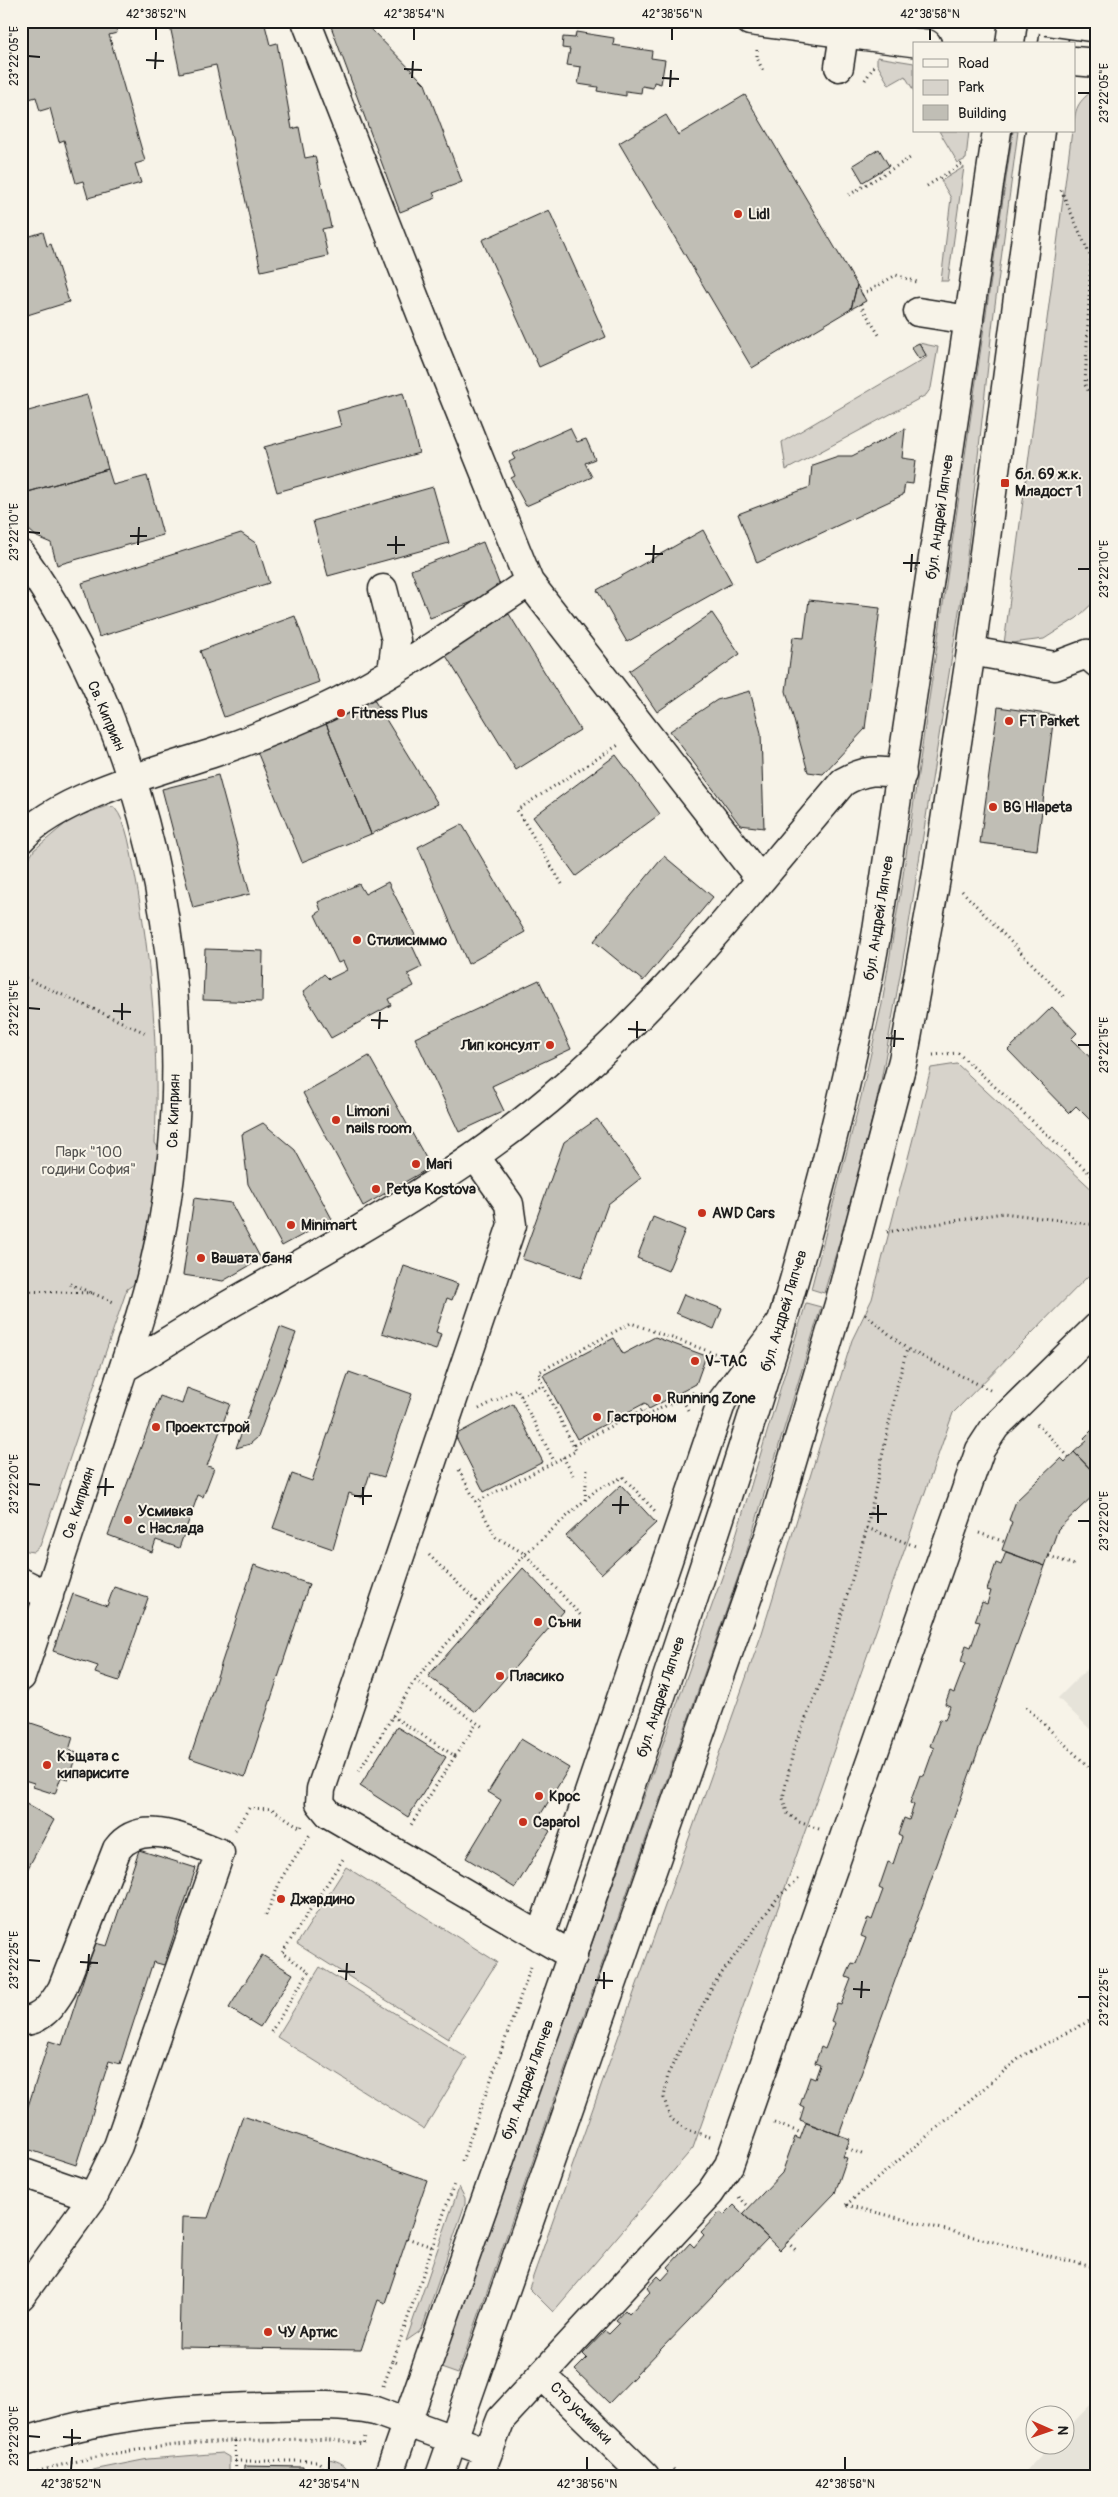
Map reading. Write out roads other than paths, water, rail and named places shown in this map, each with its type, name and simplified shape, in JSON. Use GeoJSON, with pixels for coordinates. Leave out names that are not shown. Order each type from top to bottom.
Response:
{"type":"FeatureCollection","features":[{"type":"Feature","properties":{"kind":"street"},"geometry":{"type":"LineString","coordinates":[[306,21],[529,582],[760,879]]}},
{"type":"Feature","properties":{"kind":"street"},"geometry":{"type":"LineString","coordinates":[[750,21],[913,42]]}},
{"type":"Feature","properties":{"kind":"street"},"geometry":{"type":"LineString","coordinates":[[1010,42],[1013,21]]}},
{"type":"Feature","properties":{"kind":"street"},"geometry":{"type":"LineString","coordinates":[[1047,21],[1097,28]]}},
{"type":"Feature","properties":{"kind":"street"},"geometry":{"type":"LineString","coordinates":[[1053,42],[1056,21]]}},
{"type":"Feature","properties":{"kind":"street"},"geometry":{"type":"LineString","coordinates":[[839,67],[844,34]]}},
{"type":"Feature","properties":{"kind":"street"},"geometry":{"type":"LineString","coordinates":[[1076,61],[1097,63]]}},
{"type":"Feature","properties":{"kind":"street","name":"бул. Андрей Ляпчев"},"geometry":{"type":"LineString","coordinates":[[388,2476],[573,1956],[720,1518],[782,1321],[863,1013],[902,774],[997,132]]}},
{"type":"Feature","properties":{"kind":"street"},"geometry":{"type":"LineString","coordinates":[[440,2476],[771,1532],[839,1304],[903,1060],[937,873],[971,651],[1040,132]]}},
{"type":"Feature","properties":{"kind":"street"},"geometry":{"type":"LineString","coordinates":[[918,312],[969,320]]}},
{"type":"Feature","properties":{"kind":"street","name":"Св. Киприян"},"geometry":{"type":"LineString","coordinates":[[21,554],[38,578],[73,640],[109,718],[132,780],[150,839],[166,929],[176,1038],[175,1117],[170,1183],[158,1245],[124,1368],[21,1677]]}},
{"type":"Feature","properties":{"kind":"street"},"geometry":{"type":"LineString","coordinates":[[21,839],[30,828],[50,814],[132,780],[213,753],[319,711],[392,672],[529,582]]}},
{"type":"Feature","properties":{"kind":"street"},"geometry":{"type":"LineString","coordinates":[[383,589],[396,640],[392,672]]}},
{"type":"Feature","properties":{"kind":"street"},"geometry":{"type":"LineString","coordinates":[[971,651],[1055,666],[1094,654]]}},
{"type":"Feature","properties":{"kind":"street"},"geometry":{"type":"LineString","coordinates":[[124,1368],[252,1291],[378,1220],[474,1156],[563,1088],[629,1027],[682,972],[843,782],[861,772],[878,770],[902,774]]}},
{"type":"Feature","properties":{"kind":"street"},"geometry":{"type":"LineString","coordinates":[[474,1156],[509,1204],[512,1225],[321,1789],[320,1803],[329,1814],[573,1956]]}},
{"type":"Feature","properties":{"kind":"street"},"geometry":{"type":"LineString","coordinates":[[540,1937],[722,1401],[782,1321]]}},
{"type":"Feature","properties":{"kind":"street"},"geometry":{"type":"LineString","coordinates":[[542,2375],[720,2180],[737,2145],[980,1450],[995,1427],[1097,1327]]}},
{"type":"Feature","properties":{"kind":"street"},"geometry":{"type":"LineString","coordinates":[[21,1582],[49,1596]]}},
{"type":"Feature","properties":{"kind":"street"},"geometry":{"type":"LineString","coordinates":[[21,2021],[28,2022],[42,2014],[53,2004],[62,1989],[117,1849],[124,1840],[133,1834],[148,1832],[170,1834],[220,1853],[118,2146],[93,2197],[21,2296]]}},
{"type":"Feature","properties":{"kind":"street"},"geometry":{"type":"LineString","coordinates":[[21,2172],[93,2197]]}},
{"type":"Feature","properties":{"kind":"street","name":"Сто усмивки"},"geometry":{"type":"LineString","coordinates":[[484,2464],[501,2420],[542,2375],[645,2476]]}},
{"type":"Feature","properties":{"kind":"street"},"geometry":{"type":"LineString","coordinates":[[21,2444],[76,2427],[113,2419],[214,2408],[357,2408],[407,2422],[453,2438],[484,2464]]}},
{"type":"Feature","properties":{"kind":"place","name":"Lidl"},"geometry":{"type":"Point","coordinates":[738,214]}},
{"type":"Feature","properties":{"kind":"place","name":"бл. 69 ж.к. Младост 1"},"geometry":{"type":"Point","coordinates":[1005,483]}},
{"type":"Feature","properties":{"kind":"place","name":"Fitness Plus"},"geometry":{"type":"Point","coordinates":[341,713]}},
{"type":"Feature","properties":{"kind":"place","name":"FT Parket"},"geometry":{"type":"Point","coordinates":[1009,721]}},
{"type":"Feature","properties":{"kind":"place","name":"BG Hlapeta"},"geometry":{"type":"Point","coordinates":[993,807]}},
{"type":"Feature","properties":{"kind":"place","name":"Стилисиммо"},"geometry":{"type":"Point","coordinates":[357,940]}},
{"type":"Feature","properties":{"kind":"place","name":"Лип консулт"},"geometry":{"type":"Point","coordinates":[550,1045]}},
{"type":"Feature","properties":{"kind":"place","name":"Limoni nails room"},"geometry":{"type":"Point","coordinates":[336,1120]}},
{"type":"Feature","properties":{"kind":"place","name":"Mari"},"geometry":{"type":"Point","coordinates":[416,1164]}},
{"type":"Feature","properties":{"kind":"place","name":"Petya Kostova"},"geometry":{"type":"Point","coordinates":[376,1189]}},
{"type":"Feature","properties":{"kind":"place","name":"AWD Cars"},"geometry":{"type":"Point","coordinates":[702,1213]}},
{"type":"Feature","properties":{"kind":"place","name":"Minimart"},"geometry":{"type":"Point","coordinates":[291,1225]}},
{"type":"Feature","properties":{"kind":"place","name":"Вашата баня"},"geometry":{"type":"Point","coordinates":[201,1258]}},
{"type":"Feature","properties":{"kind":"place","name":"V-TAC"},"geometry":{"type":"Point","coordinates":[695,1361]}},
{"type":"Feature","properties":{"kind":"place","name":"Running Zone"},"geometry":{"type":"Point","coordinates":[657,1398]}},
{"type":"Feature","properties":{"kind":"place","name":"Гастроном"},"geometry":{"type":"Point","coordinates":[597,1417]}},
{"type":"Feature","properties":{"kind":"place","name":"Проектстрой"},"geometry":{"type":"Point","coordinates":[156,1427]}},
{"type":"Feature","properties":{"kind":"place","name":"Усмивка с Наслада"},"geometry":{"type":"Point","coordinates":[128,1520]}},
{"type":"Feature","properties":{"kind":"place","name":"Съни"},"geometry":{"type":"Point","coordinates":[538,1622]}},
{"type":"Feature","properties":{"kind":"place","name":"Пласико"},"geometry":{"type":"Point","coordinates":[500,1676]}},
{"type":"Feature","properties":{"kind":"place","name":"Къщата с кипарисите"},"geometry":{"type":"Point","coordinates":[47,1765]}},
{"type":"Feature","properties":{"kind":"place","name":"Крос"},"geometry":{"type":"Point","coordinates":[539,1796]}},
{"type":"Feature","properties":{"kind":"place","name":"Caparol"},"geometry":{"type":"Point","coordinates":[523,1822]}},
{"type":"Feature","properties":{"kind":"place","name":"Джардино"},"geometry":{"type":"Point","coordinates":[281,1899]}},
{"type":"Feature","properties":{"kind":"place","name":"ЧУ Артис"},"geometry":{"type":"Point","coordinates":[268,2332]}},
{"type":"Feature","properties":{"kind":"park label","name":"Парк \"100 години София\""},"geometry":{"type":"Point","coordinates":[89,1160]}}]}
